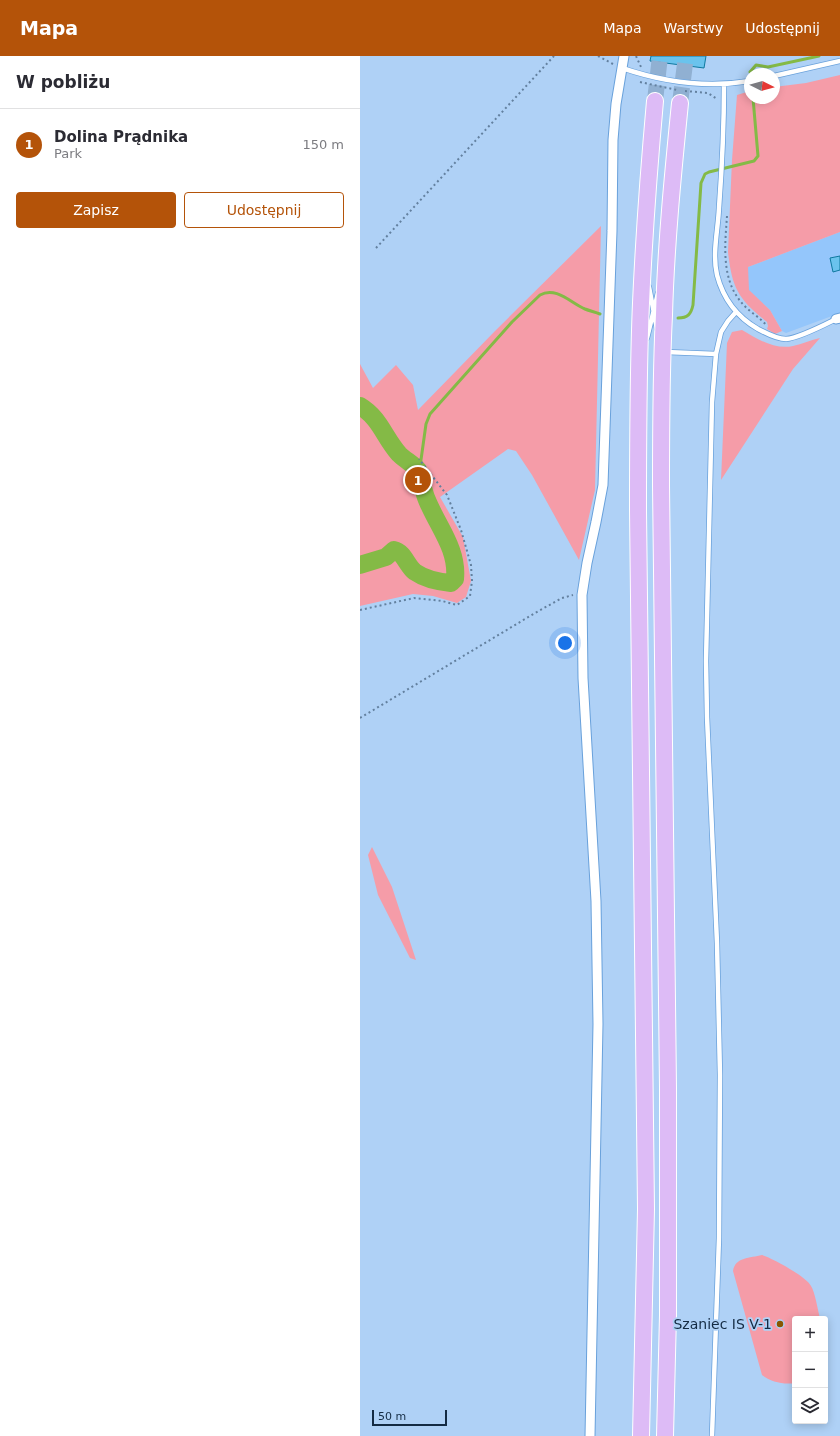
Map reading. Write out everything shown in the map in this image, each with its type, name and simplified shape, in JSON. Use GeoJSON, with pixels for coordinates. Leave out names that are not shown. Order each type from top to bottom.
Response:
{"type":"FeatureCollection","features":[{"type":"Feature","properties":{"kind":"highway"},"geometry":{"type":"LineString","coordinates":[[641,1436],[646,1202],[638,510],[639,370],[644,255],[656,101]]}},
{"type":"Feature","properties":{"kind":"highway"},"geometry":{"type":"LineString","coordinates":[[665,1436],[668,1315],[668,1088],[661,485],[662,352],[667,257],[680,103]]}},
{"type":"Feature","properties":{"kind":"street"},"geometry":{"type":"LineString","coordinates":[[590,1436],[598,1024],[596,901],[584,678],[582,595],[602,485],[612,232],[613,140],[616,104],[624,56]]}},
{"type":"Feature","properties":{"kind":"lane"},"geometry":{"type":"LineString","coordinates":[[780,75],[840,61]]}},
{"type":"Feature","properties":{"kind":"lane"},"geometry":{"type":"LineString","coordinates":[[621,68],[649,76],[680,82],[724,84],[744,82]]}},
{"type":"Feature","properties":{"kind":"lane"},"geometry":{"type":"LineString","coordinates":[[724,84],[721,182],[716,269],[727,299],[736,312],[756,328],[775,337],[786,339],[808,332],[838,318]]}},
{"type":"Feature","properties":{"kind":"lane"},"geometry":{"type":"LineString","coordinates":[[644,255],[653,314],[662,352],[716,354]]}},
{"type":"Feature","properties":{"kind":"lane"},"geometry":{"type":"LineString","coordinates":[[639,370],[667,257]]}},
{"type":"Feature","properties":{"kind":"lane"},"geometry":{"type":"LineString","coordinates":[[712,1436],[719,1238],[720,1075],[718,943],[708,756],[706,661],[712,402],[716,354],[722,332],[728,321],[736,312]]}},
{"type":"Feature","properties":{"kind":"path"},"geometry":{"type":"LineString","coordinates":[[376,248],[554,56]]}},
{"type":"Feature","properties":{"kind":"path"},"geometry":{"type":"LineString","coordinates":[[598,56],[621,68]]}},
{"type":"Feature","properties":{"kind":"path"},"geometry":{"type":"LineString","coordinates":[[636,56],[641,69]]}},
{"type":"Feature","properties":{"kind":"path"},"geometry":{"type":"LineString","coordinates":[[712,95],[716,99],[719,99]]}},
{"type":"Feature","properties":{"kind":"path"},"geometry":{"type":"LineString","coordinates":[[727,210],[725,253],[730,281],[735,295],[740,302],[765,323],[765,328]]}},
{"type":"Feature","properties":{"kind":"path"},"geometry":{"type":"LineString","coordinates":[[360,610],[414,598],[442,601],[457,605],[470,596],[472,581],[471,565],[461,530],[447,495],[419,459]]}},
{"type":"Feature","properties":{"kind":"path"},"geometry":{"type":"LineString","coordinates":[[360,718],[548,605],[562,598],[582,595]]}},
{"type":"Feature","properties":{"kind":"shaded area"},"geometry":{"type":"Polygon","coordinates":[[[840,75],[840,232],[748,267],[749,290],[770,310],[782,331],[775,334],[767,329],[767,322],[749,306],[738,292],[734,284],[728,252],[732,160],[737,95],[744,93],[744,104],[780,104],[780,86],[806,83],[840,75]]]}},
{"type":"Feature","properties":{"kind":"shaded area"},"geometry":{"type":"Polygon","coordinates":[[[601,226],[595,490],[579,560],[532,475],[516,451],[508,449],[440,497],[463,537],[471,581],[466,597],[457,603],[433,596],[413,594],[360,606],[360,364],[373,388],[396,365],[413,385],[418,410],[601,226]]]}},
{"type":"Feature","properties":{"kind":"shaded area"},"geometry":{"type":"Polygon","coordinates":[[[840,232],[840,313],[786,333],[782,331],[770,310],[748,290],[748,267],[840,232]]]}},
{"type":"Feature","properties":{"kind":"shaded area"},"geometry":{"type":"Polygon","coordinates":[[[742,330],[766,343],[786,347],[820,338],[793,369],[721,480],[727,343],[732,332],[742,330]]]}},
{"type":"Feature","properties":{"kind":"shaded area"},"geometry":{"type":"Polygon","coordinates":[[[372,847],[392,887],[416,960],[410,958],[378,895],[368,855],[372,847]]]}},
{"type":"Feature","properties":{"kind":"shaded area"},"geometry":{"type":"Polygon","coordinates":[[[762,1255],[781,1264],[808,1282],[815,1297],[819,1316],[792,1316],[792,1383],[786,1384],[778,1382],[762,1375],[733,1271],[734,1266],[737,1263],[748,1258],[762,1255]]]}},
{"type":"Feature","properties":{"kind":"building"},"geometry":{"type":"Polygon","coordinates":[[[651,56],[706,56],[704,68],[650,61],[651,56]]]}},
{"type":"Feature","properties":{"kind":"building"},"geometry":{"type":"Polygon","coordinates":[[[840,256],[840,270],[833,272],[830,258],[840,256]]]}},
{"type":"Feature","properties":{"kind":"waterway"},"geometry":{"type":"LineString","coordinates":[[753,68],[756,65],[768,67],[819,56]]}},
{"type":"Feature","properties":{"kind":"waterway"},"geometry":{"type":"LineString","coordinates":[[678,318],[688,315],[693,305],[701,183],[705,174],[709,172],[754,161],[758,156],[754,104]]}},
{"type":"Feature","properties":{"kind":"waterway"},"geometry":{"type":"LineString","coordinates":[[419,474],[426,424],[430,414],[512,322],[540,295],[546,293],[558,294],[585,309],[600,314]]}},
{"type":"Feature","properties":{"kind":"waterway"},"geometry":{"type":"LineString","coordinates":[[360,406],[377,422],[399,454],[418,470],[424,493],[450,548],[455,568],[455,579],[451,583],[423,577],[415,572],[400,553],[394,550],[386,557],[360,565]]}},
{"type":"Feature","properties":{"kind":"tunnel"},"geometry":{"type":"LineString","coordinates":[[655,101],[660,56]]}},
{"type":"Feature","properties":{"kind":"tunnel"},"geometry":{"type":"LineString","coordinates":[[680,103],[686,56]]}},
{"type":"Feature","properties":{"kind":"place","name":"Dolina Prądnika"},"geometry":{"type":"Point","coordinates":[418,480]}},
{"type":"Feature","properties":{"kind":"place","name":"Szaniec IS V-1"},"geometry":{"type":"Point","coordinates":[780,1324]}}]}
